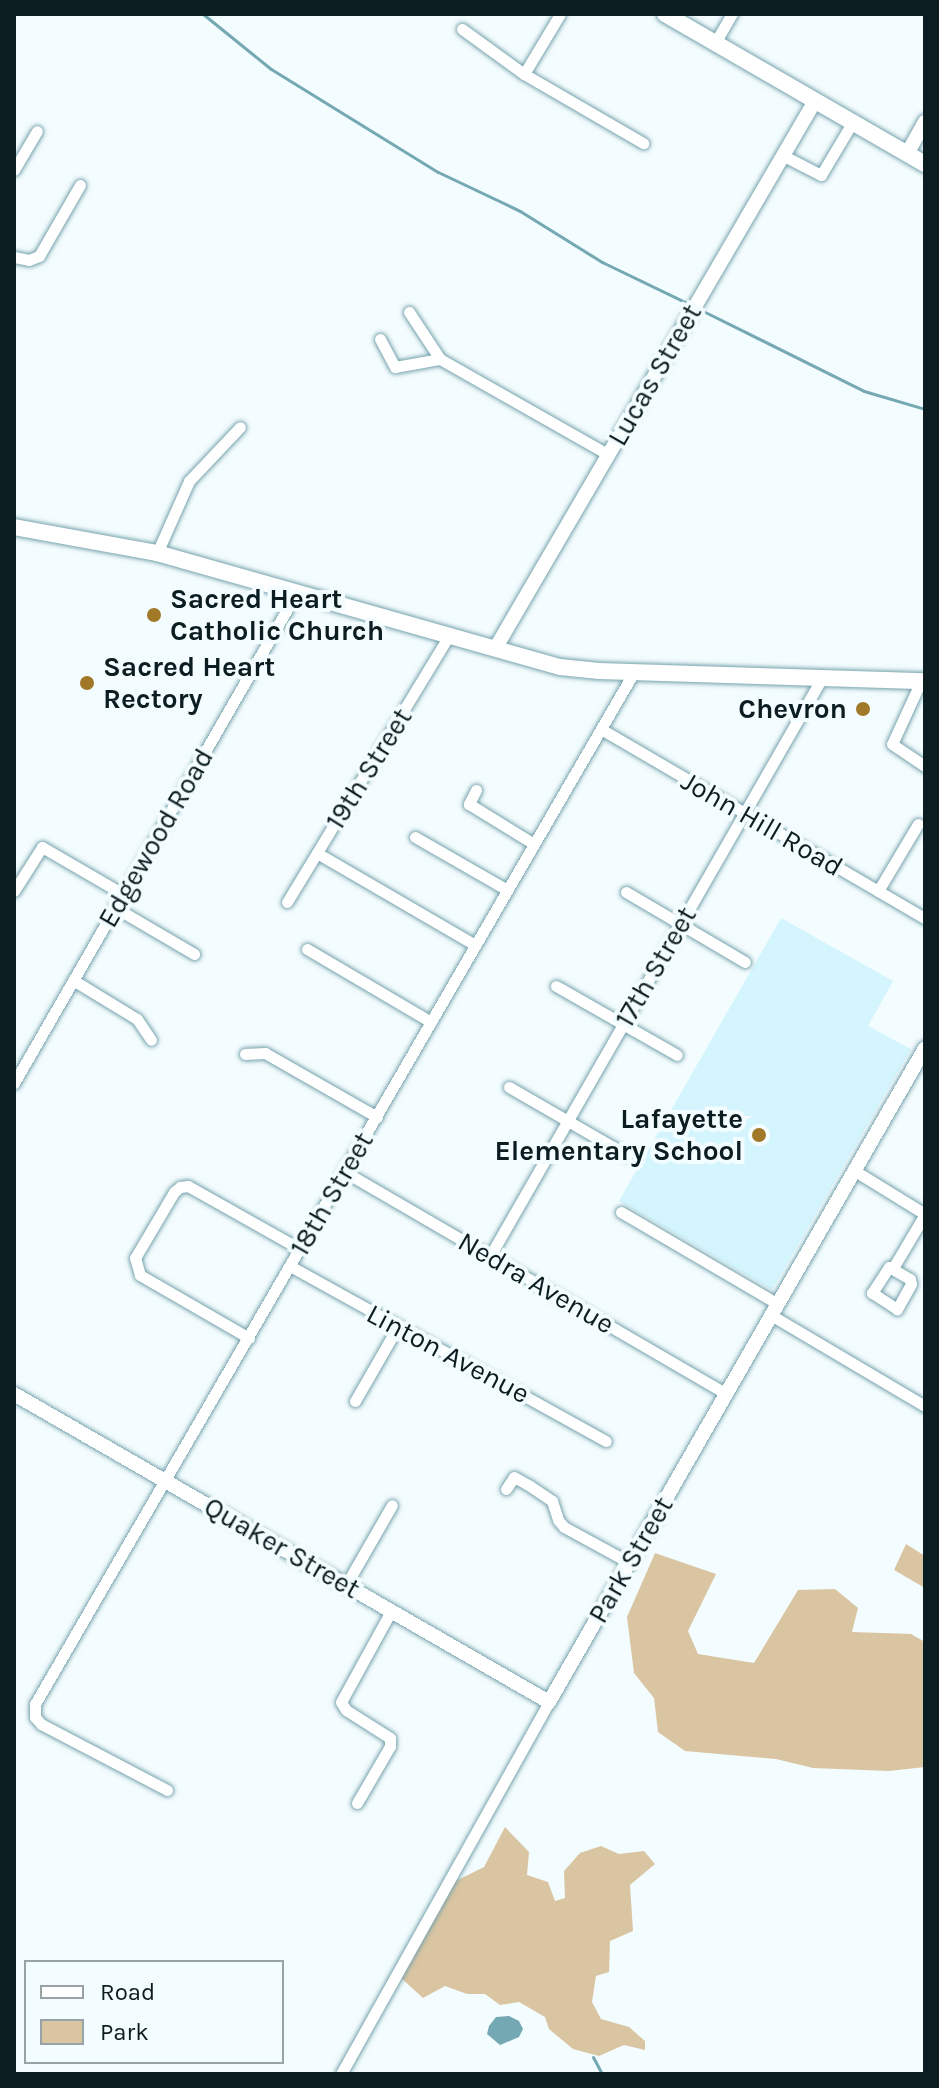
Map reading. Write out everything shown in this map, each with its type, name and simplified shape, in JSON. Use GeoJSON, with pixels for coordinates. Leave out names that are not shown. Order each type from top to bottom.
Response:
{"type":"FeatureCollection","features":[{"type":"Feature","properties":{"kind":"main road"},"geometry":{"type":"LineString","coordinates":[[665,14],[925,164]]}},
{"type":"Feature","properties":{"kind":"main road"},"geometry":{"type":"LineString","coordinates":[[14,527],[157,553],[560,667],[923,681]]}},
{"type":"Feature","properties":{"kind":"street"},"geometry":{"type":"LineString","coordinates":[[524,74],[560,14]]}},
{"type":"Feature","properties":{"kind":"street"},"geometry":{"type":"LineString","coordinates":[[715,43],[732,14]]}},
{"type":"Feature","properties":{"kind":"street"},"geometry":{"type":"LineString","coordinates":[[462,29],[524,74],[643,143]]}},
{"type":"Feature","properties":{"kind":"street","name":"Lucas Street"},"geometry":{"type":"LineString","coordinates":[[495,649],[815,101]]}},
{"type":"Feature","properties":{"kind":"street"},"geometry":{"type":"LineString","coordinates":[[907,154],[925,122]]}},
{"type":"Feature","properties":{"kind":"street"},"geometry":{"type":"LineString","coordinates":[[782,155],[821,175],[852,123]]}},
{"type":"Feature","properties":{"kind":"street"},"geometry":{"type":"LineString","coordinates":[[14,170],[37,131]]}},
{"type":"Feature","properties":{"kind":"street"},"geometry":{"type":"LineString","coordinates":[[19,258],[39,256],[80,185]]}},
{"type":"Feature","properties":{"kind":"street"},"geometry":{"type":"LineString","coordinates":[[409,312],[440,359],[609,455]]}},
{"type":"Feature","properties":{"kind":"street"},"geometry":{"type":"LineString","coordinates":[[380,339],[395,367],[440,359]]}},
{"type":"Feature","properties":{"kind":"street"},"geometry":{"type":"LineString","coordinates":[[157,553],[189,481],[240,427]]}},
{"type":"Feature","properties":{"kind":"street","name":"Edgewood Road"},"geometry":{"type":"LineString","coordinates":[[14,1083],[297,592]]}},
{"type":"Feature","properties":{"kind":"street","name":"19th Street"},"geometry":{"type":"LineString","coordinates":[[287,902],[449,636]]}},
{"type":"Feature","properties":{"kind":"street","name":"18th Street"},"geometry":{"type":"LineString","coordinates":[[167,1790],[41,1724],[35,1717],[37,1699],[167,1481],[634,672]]}},
{"type":"Feature","properties":{"kind":"street","name":"17th Street"},"geometry":{"type":"LineString","coordinates":[[490,1256],[822,678]]}},
{"type":"Feature","properties":{"kind":"street"},"geometry":{"type":"LineString","coordinates":[[923,681],[892,737],[892,744],[925,766]]}},
{"type":"Feature","properties":{"kind":"street","name":"John Hill Road"},"geometry":{"type":"LineString","coordinates":[[601,729],[925,918]]}},
{"type":"Feature","properties":{"kind":"street"},"geometry":{"type":"LineString","coordinates":[[476,790],[469,804],[534,844]]}},
{"type":"Feature","properties":{"kind":"street"},"geometry":{"type":"LineString","coordinates":[[878,891],[918,824]]}},
{"type":"Feature","properties":{"kind":"street"},"geometry":{"type":"LineString","coordinates":[[415,837],[507,890]]}},
{"type":"Feature","properties":{"kind":"street"},"geometry":{"type":"LineString","coordinates":[[14,891],[42,847],[123,894]]}},
{"type":"Feature","properties":{"kind":"street"},"geometry":{"type":"LineString","coordinates":[[317,853],[475,945]]}},
{"type":"Feature","properties":{"kind":"street"},"geometry":{"type":"LineString","coordinates":[[626,892],[745,962]]}},
{"type":"Feature","properties":{"kind":"street"},"geometry":{"type":"LineString","coordinates":[[114,907],[194,954]]}},
{"type":"Feature","properties":{"kind":"street"},"geometry":{"type":"LineString","coordinates":[[307,949],[431,1022]]}},
{"type":"Feature","properties":{"kind":"street"},"geometry":{"type":"LineString","coordinates":[[73,980],[137,1019],[147,1029],[151,1040]]}},
{"type":"Feature","properties":{"kind":"street"},"geometry":{"type":"LineString","coordinates":[[556,986],[677,1055]]}},
{"type":"Feature","properties":{"kind":"street","name":"Park Street"},"geometry":{"type":"LineString","coordinates":[[341,2074],[774,1309],[921,1064],[925,1048]]}},
{"type":"Feature","properties":{"kind":"street"},"geometry":{"type":"LineString","coordinates":[[245,1054],[265,1053],[377,1117]]}},
{"type":"Feature","properties":{"kind":"street"},"geometry":{"type":"LineString","coordinates":[[509,1087],[627,1155]]}},
{"type":"Feature","properties":{"kind":"street"},"geometry":{"type":"LineString","coordinates":[[855,1171],[925,1214],[893,1268]]}},
{"type":"Feature","properties":{"kind":"street","name":"Nedra Avenue"},"geometry":{"type":"LineString","coordinates":[[345,1172],[726,1394]]}},
{"type":"Feature","properties":{"kind":"street"},"geometry":{"type":"LineString","coordinates":[[249,1338],[140,1275],[135,1258],[174,1192],[188,1186],[300,1249]]}},
{"type":"Feature","properties":{"kind":"street"},"geometry":{"type":"LineString","coordinates":[[621,1212],[925,1406]]}},
{"type":"Feature","properties":{"kind":"street","name":"Linton Avenue"},"geometry":{"type":"LineString","coordinates":[[290,1266],[397,1328],[606,1441]]}},
{"type":"Feature","properties":{"kind":"street"},"geometry":{"type":"LineString","coordinates":[[355,1401],[397,1328]]}},
{"type":"Feature","properties":{"kind":"street","name":"Quaker Street"},"geometry":{"type":"LineString","coordinates":[[14,1394],[549,1702]]}},
{"type":"Feature","properties":{"kind":"street"},"geometry":{"type":"LineString","coordinates":[[506,1489],[514,1477],[530,1486],[552,1501],[558,1520],[564,1527],[630,1563]]}},
{"type":"Feature","properties":{"kind":"street"},"geometry":{"type":"LineString","coordinates":[[346,1585],[392,1505]]}},
{"type":"Feature","properties":{"kind":"street"},"geometry":{"type":"LineString","coordinates":[[357,1803],[390,1746],[390,1738],[346,1710],[341,1702],[391,1611]]}},
{"type":"Feature","properties":{"kind":"shaded area","name":"Lafayette Elementary School"},"geometry":{"type":"Polygon","coordinates":[[[781,918],[893,981],[868,1026],[911,1049],[772,1290],[619,1201],[781,918]]]}},
{"type":"Feature","properties":{"kind":"shaded area"},"geometry":{"type":"Polygon","coordinates":[[[509,2016],[519,2021],[523,2029],[519,2037],[500,2045],[487,2034],[489,2026],[496,2017],[509,2016]]]}},
{"type":"Feature","properties":{"kind":"green space"},"geometry":{"type":"Polygon","coordinates":[[[906,1544],[925,1556],[925,1588],[894,1570],[906,1544]]]}},
{"type":"Feature","properties":{"kind":"green space"},"geometry":{"type":"Polygon","coordinates":[[[655,1553],[716,1574],[688,1631],[698,1654],[754,1663],[798,1590],[835,1589],[858,1608],[852,1632],[911,1634],[925,1642],[925,1767],[889,1771],[813,1768],[776,1759],[685,1751],[658,1732],[654,1698],[634,1673],[627,1617],[655,1553]]]}},
{"type":"Feature","properties":{"kind":"green space"},"geometry":{"type":"Polygon","coordinates":[[[505,1827],[529,1852],[527,1875],[548,1882],[555,1901],[565,1898],[564,1871],[580,1853],[601,1846],[619,1854],[644,1851],[655,1864],[630,1885],[633,1931],[610,1941],[609,1972],[596,1976],[592,2002],[601,2019],[629,2027],[645,2041],[645,2050],[624,2045],[599,2056],[573,2049],[549,2029],[545,2017],[519,2002],[500,2005],[485,1994],[467,1994],[445,1986],[423,1998],[401,1978],[456,1881],[484,1867],[505,1827]]]}},
{"type":"Feature","properties":{"kind":"waterway"},"geometry":{"type":"LineString","coordinates":[[203,14],[271,69],[438,172],[520,211],[602,262],[689,304]]}},
{"type":"Feature","properties":{"kind":"waterway"},"geometry":{"type":"LineString","coordinates":[[699,309],[864,391],[925,409]]}},
{"type":"Feature","properties":{"kind":"waterway"},"geometry":{"type":"LineString","coordinates":[[593,2057],[602,2074]]}},
{"type":"Feature","properties":{"kind":"place","name":"Sacred Heart Catholic Church"},"geometry":{"type":"Point","coordinates":[154,615]}},
{"type":"Feature","properties":{"kind":"place","name":"Sacred Heart Rectory"},"geometry":{"type":"Point","coordinates":[87,683]}},
{"type":"Feature","properties":{"kind":"place","name":"Chevron"},"geometry":{"type":"Point","coordinates":[863,709]}},
{"type":"Feature","properties":{"kind":"place","name":"Lafayette Elementary School"},"geometry":{"type":"Point","coordinates":[759,1135]}}]}
